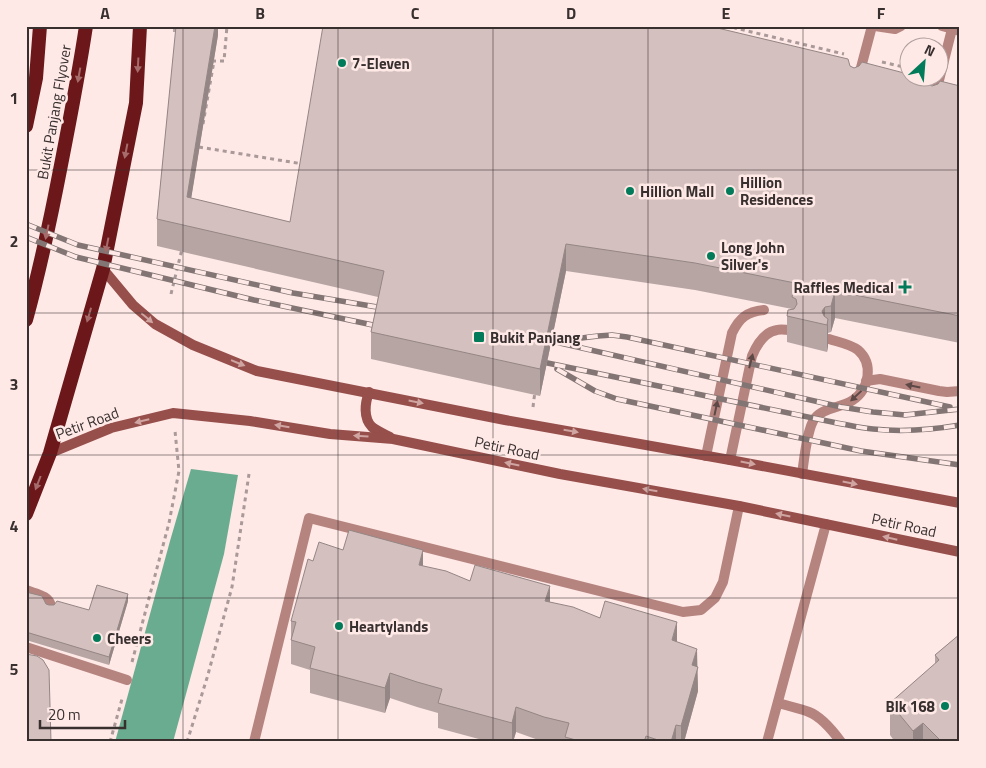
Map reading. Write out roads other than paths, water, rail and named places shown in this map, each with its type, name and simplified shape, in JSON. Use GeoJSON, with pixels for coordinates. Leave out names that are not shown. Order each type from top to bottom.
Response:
{"type":"FeatureCollection","features":[{"type":"Feature","properties":{"kind":"highway","name":"Bukit Panjang Flyover"},"geometry":{"type":"LineString","coordinates":[[26,126],[36,78],[40,26]]}},
{"type":"Feature","properties":{"kind":"highway","name":"Bukit Panjang Flyover"},"geometry":{"type":"LineString","coordinates":[[26,320],[38,277],[57,186],[79,74],[86,26]]}},
{"type":"Feature","properties":{"kind":"highway"},"geometry":{"type":"LineString","coordinates":[[26,514],[50,452],[103,268],[136,103],[140,26]]}},
{"type":"Feature","properties":{"kind":"main road","name":"Petir Road"},"geometry":{"type":"LineString","coordinates":[[103,268],[133,305],[155,324],[193,345],[257,371],[960,504]]}},
{"type":"Feature","properties":{"kind":"main road"},"geometry":{"type":"LineString","coordinates":[[369,392],[366,401],[367,420],[372,426],[393,439]]}},
{"type":"Feature","properties":{"kind":"main road","name":"Petir Road"},"geometry":{"type":"LineString","coordinates":[[50,452],[111,428],[173,413],[250,421],[330,434],[393,439],[560,474],[739,506],[960,552]]}},
{"type":"Feature","properties":{"kind":"street"},"geometry":{"type":"LineString","coordinates":[[855,88],[873,26],[895,29],[901,26]]}},
{"type":"Feature","properties":{"kind":"street"},"geometry":{"type":"LineString","coordinates":[[933,106],[951,28]]}},
{"type":"Feature","properties":{"kind":"street"},"geometry":{"type":"LineString","coordinates":[[706,456],[732,333],[744,316],[764,310]]}},
{"type":"Feature","properties":{"kind":"street"},"geometry":{"type":"LineString","coordinates":[[730,460],[752,356],[757,344],[766,335],[776,330],[790,330]]}},
{"type":"Feature","properties":{"kind":"street"},"geometry":{"type":"LineString","coordinates":[[802,474],[811,426],[816,417],[853,401],[859,395],[868,374],[868,365],[858,350],[829,338]]}},
{"type":"Feature","properties":{"kind":"street"},"geometry":{"type":"LineString","coordinates":[[866,381],[880,379],[939,391],[960,391]]}},
{"type":"Feature","properties":{"kind":"street"},"geometry":{"type":"LineString","coordinates":[[254,742],[309,518],[683,612],[701,610],[715,598],[723,582],[739,506]]}},
{"type":"Feature","properties":{"kind":"street"},"geometry":{"type":"LineString","coordinates":[[767,742],[826,524]]}},
{"type":"Feature","properties":{"kind":"street"},"geometry":{"type":"LineString","coordinates":[[26,590],[45,597],[50,601],[51,606]]}},
{"type":"Feature","properties":{"kind":"street"},"geometry":{"type":"LineString","coordinates":[[26,647],[39,647],[127,680]]}},
{"type":"Feature","properties":{"kind":"street"},"geometry":{"type":"LineString","coordinates":[[778,703],[804,710],[820,718],[841,742]]}},
{"type":"Feature","properties":{"kind":"railway"},"geometry":{"type":"LineString","coordinates":[[26,224],[78,245],[293,293],[389,309]]}},
{"type":"Feature","properties":{"kind":"railway"},"geometry":{"type":"LineString","coordinates":[[26,237],[76,257],[254,300],[387,328]]}},
{"type":"Feature","properties":{"kind":"railway"},"geometry":{"type":"LineString","coordinates":[[565,340],[612,335],[627,337],[950,407]]}},
{"type":"Feature","properties":{"kind":"railway"},"geometry":{"type":"LineString","coordinates":[[538,338],[841,407],[905,415],[960,409]]}},
{"type":"Feature","properties":{"kind":"railway"},"geometry":{"type":"LineString","coordinates":[[533,360],[864,428],[906,430],[960,425]]}},
{"type":"Feature","properties":{"kind":"railway"},"geometry":{"type":"LineString","coordinates":[[557,369],[595,391],[617,399],[861,451],[960,465]]}},
{"type":"Feature","properties":{"kind":"place","name":"7-Eleven"},"geometry":{"type":"Point","coordinates":[342,63]}},
{"type":"Feature","properties":{"kind":"place","name":"Hillion Mall"},"geometry":{"type":"Point","coordinates":[630,191]}},
{"type":"Feature","properties":{"kind":"place","name":"Hillion Residences"},"geometry":{"type":"Point","coordinates":[730,191]}},
{"type":"Feature","properties":{"kind":"place","name":"Long John Silver's"},"geometry":{"type":"Point","coordinates":[711,256]}},
{"type":"Feature","properties":{"kind":"place","name":"Raffles Medical"},"geometry":{"type":"Point","coordinates":[905,287]}},
{"type":"Feature","properties":{"kind":"place","name":"Bukit Panjang"},"geometry":{"type":"Point","coordinates":[479,337]}},
{"type":"Feature","properties":{"kind":"place","name":"Heartylands"},"geometry":{"type":"Point","coordinates":[339,626]}},
{"type":"Feature","properties":{"kind":"place","name":"Cheers"},"geometry":{"type":"Point","coordinates":[97,638]}},
{"type":"Feature","properties":{"kind":"place","name":"Blk 168"},"geometry":{"type":"Point","coordinates":[945,706]}}]}
